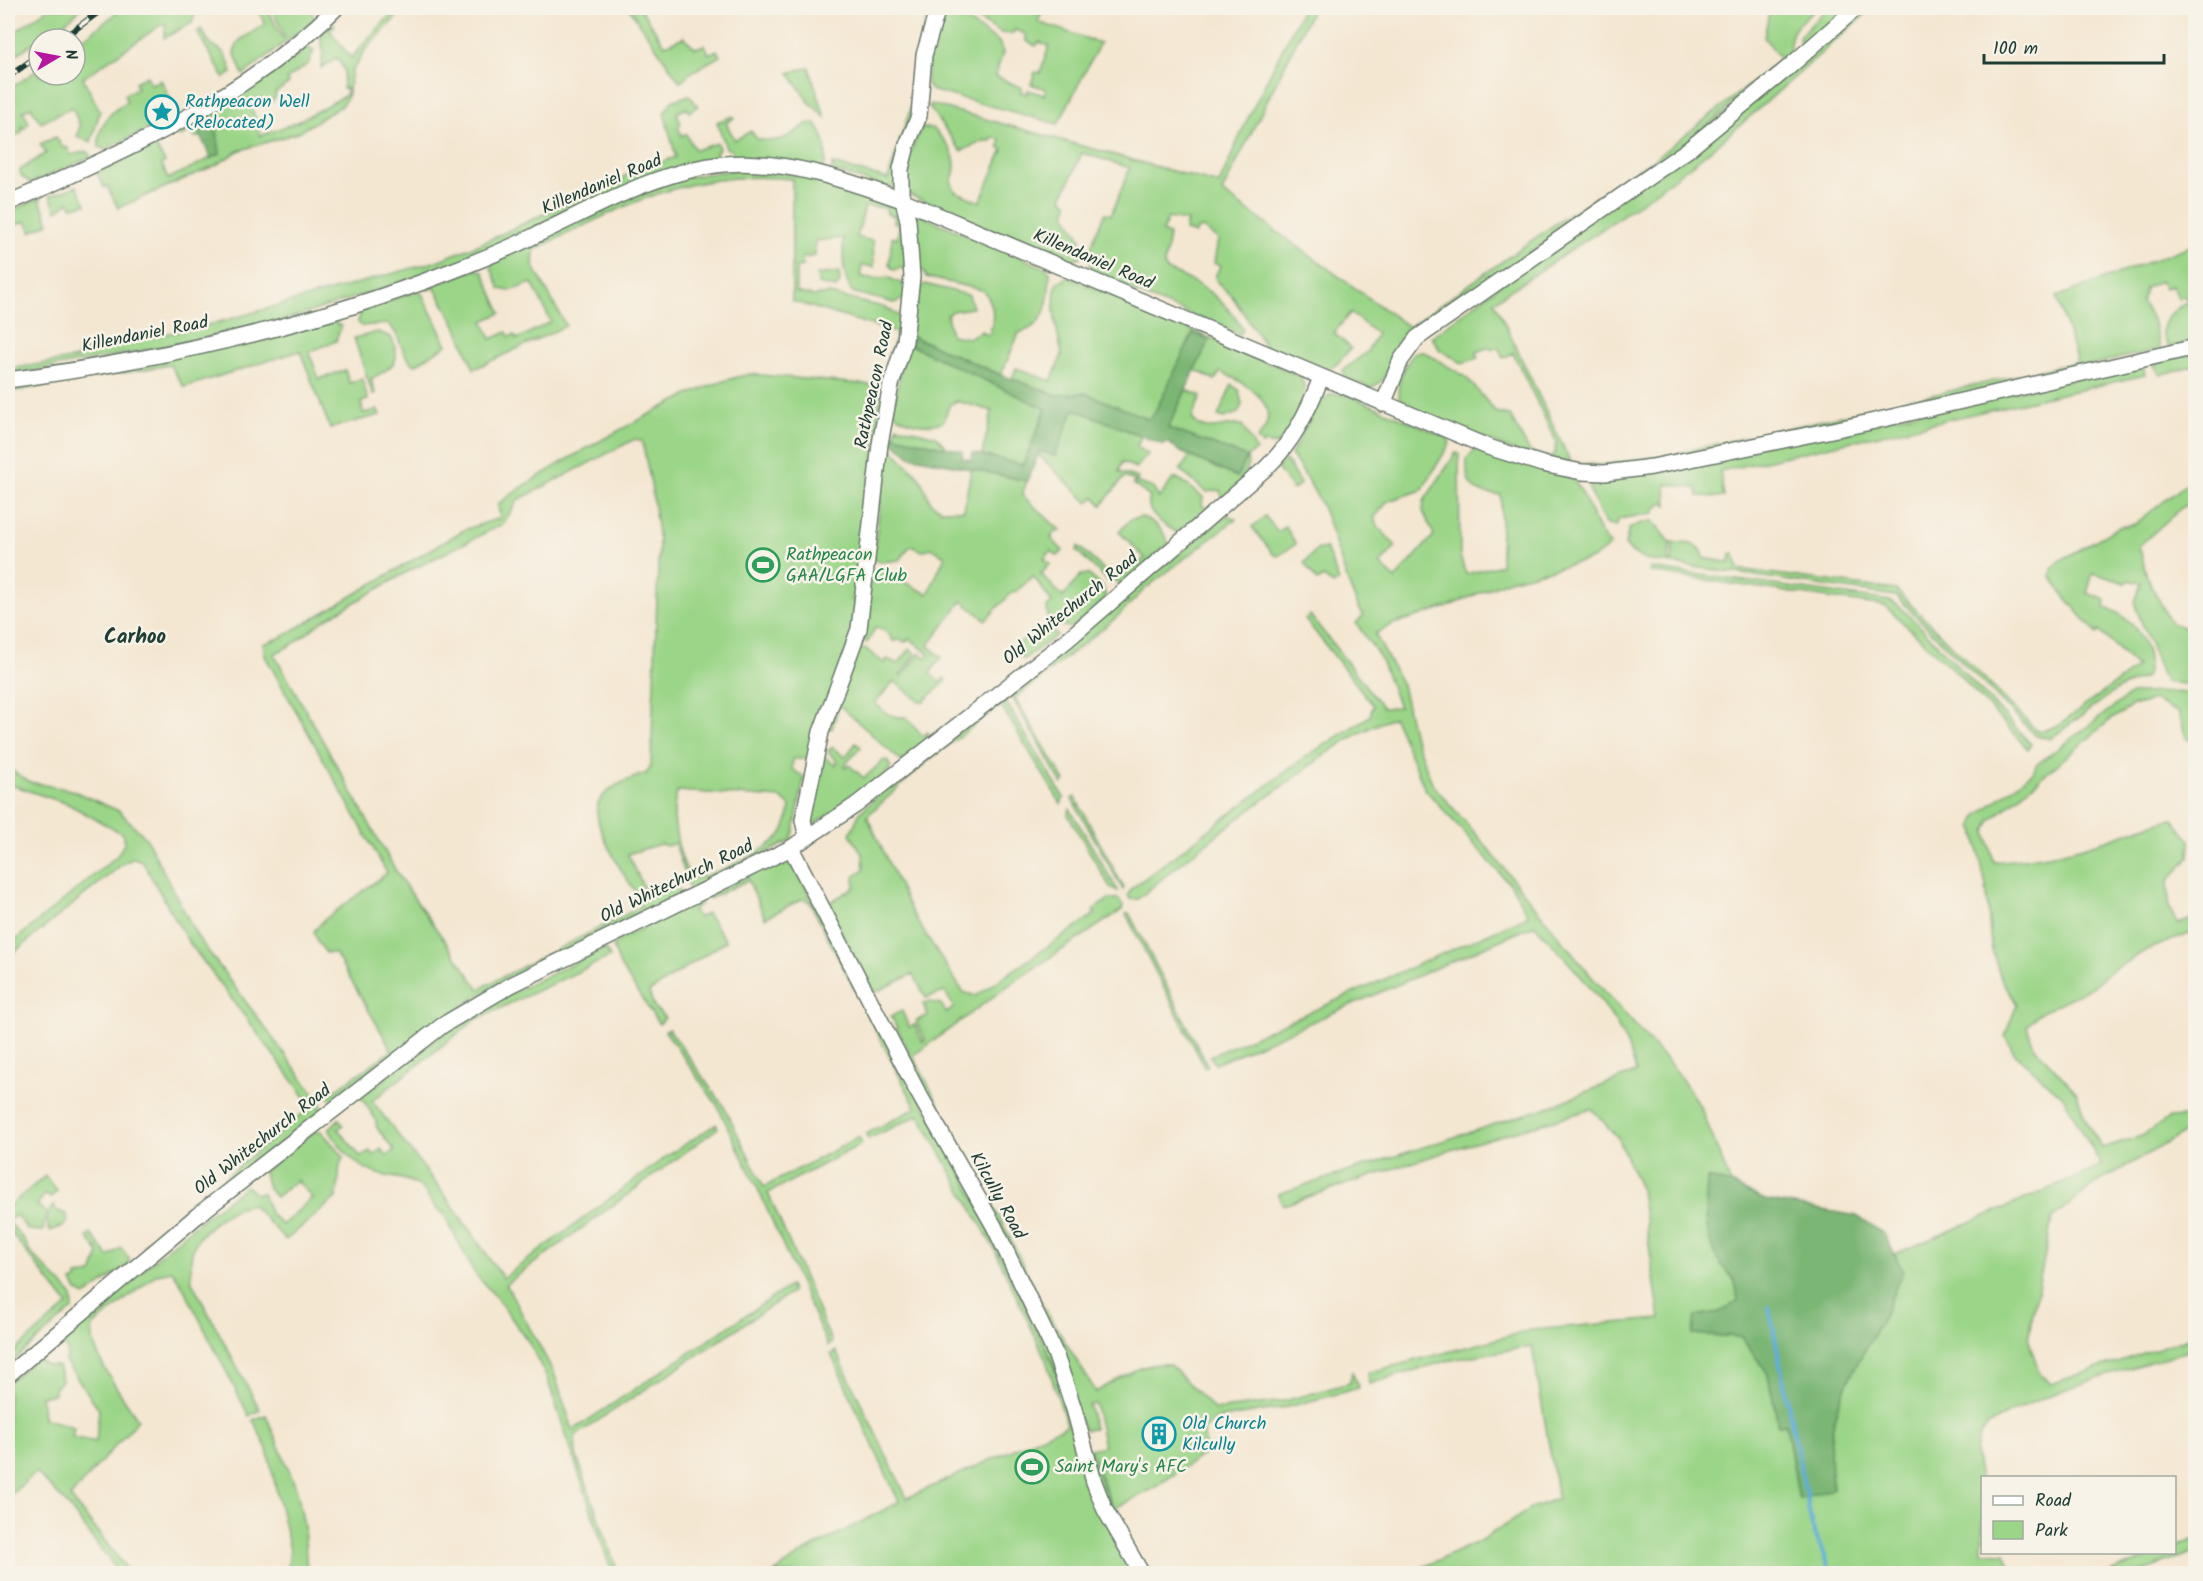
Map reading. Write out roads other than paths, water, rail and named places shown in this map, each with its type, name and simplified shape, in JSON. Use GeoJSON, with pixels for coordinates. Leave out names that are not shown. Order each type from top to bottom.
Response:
{"type":"FeatureCollection","features":[{"type":"Feature","properties":{"kind":"street"},"geometry":{"type":"LineString","coordinates":[[8,202],[144,138],[242,84],[309,34],[336,8]]}},
{"type":"Feature","properties":{"kind":"street","name":"Rathpeacon Road"},"geometry":{"type":"LineString","coordinates":[[807,838],[803,832],[804,809],[821,732],[859,630],[880,444],[891,385],[905,341],[910,312],[911,266],[908,220],[902,200],[901,181],[904,156],[919,116],[924,55],[938,8]]}},
{"type":"Feature","properties":{"kind":"street"},"geometry":{"type":"LineString","coordinates":[[1383,404],[1401,360],[1417,338],[1689,149],[1789,67],[1856,8]]}},
{"type":"Feature","properties":{"kind":"street","name":"Killendaniel Road"},"geometry":{"type":"LineString","coordinates":[[8,380],[194,346],[347,308],[462,267],[661,179],[709,167],[770,165],[817,173],[902,200],[1383,404],[1525,459],[1565,469],[1605,473],[1720,455],[2196,347]]}},
{"type":"Feature","properties":{"kind":"street","name":"Old Whitechurch Road"},"geometry":{"type":"LineString","coordinates":[[8,1375],[207,1208],[443,1025],[511,985],[791,848],[856,806],[1067,640],[1266,468],[1287,447],[1298,429],[1321,378]]}},
{"type":"Feature","properties":{"kind":"street","name":"Kilcully Road"},"geometry":{"type":"LineString","coordinates":[[791,848],[916,1089],[994,1226],[1051,1345],[1074,1409],[1094,1482],[1105,1510],[1142,1574]]}},
{"type":"Feature","properties":{"kind":"waterway"},"geometry":{"type":"LineString","coordinates":[[1769,1307],[1812,1526],[1831,1574]]}},
{"type":"Feature","properties":{"kind":"railway"},"geometry":{"type":"LineString","coordinates":[[78,27],[104,8]]}},
{"type":"Feature","properties":{"kind":"railway"},"geometry":{"type":"LineString","coordinates":[[8,77],[27,64]]}},
{"type":"Feature","properties":{"kind":"place","name":"Rathpeacon Well (Relocated)"},"geometry":{"type":"Point","coordinates":[162,112]}},
{"type":"Feature","properties":{"kind":"place","name":"Rathpeacon GAA/LGFA Club"},"geometry":{"type":"Point","coordinates":[763,565]}},
{"type":"Feature","properties":{"kind":"place","name":"Old Church Kilcully"},"geometry":{"type":"Point","coordinates":[1159,1434]}},
{"type":"Feature","properties":{"kind":"place","name":"Saint Mary's AFC"},"geometry":{"type":"Point","coordinates":[1032,1467]}},
{"type":"Feature","properties":{"kind":"district","name":"Carhoo"},"geometry":{"type":"Point","coordinates":[135,637]}}]}
